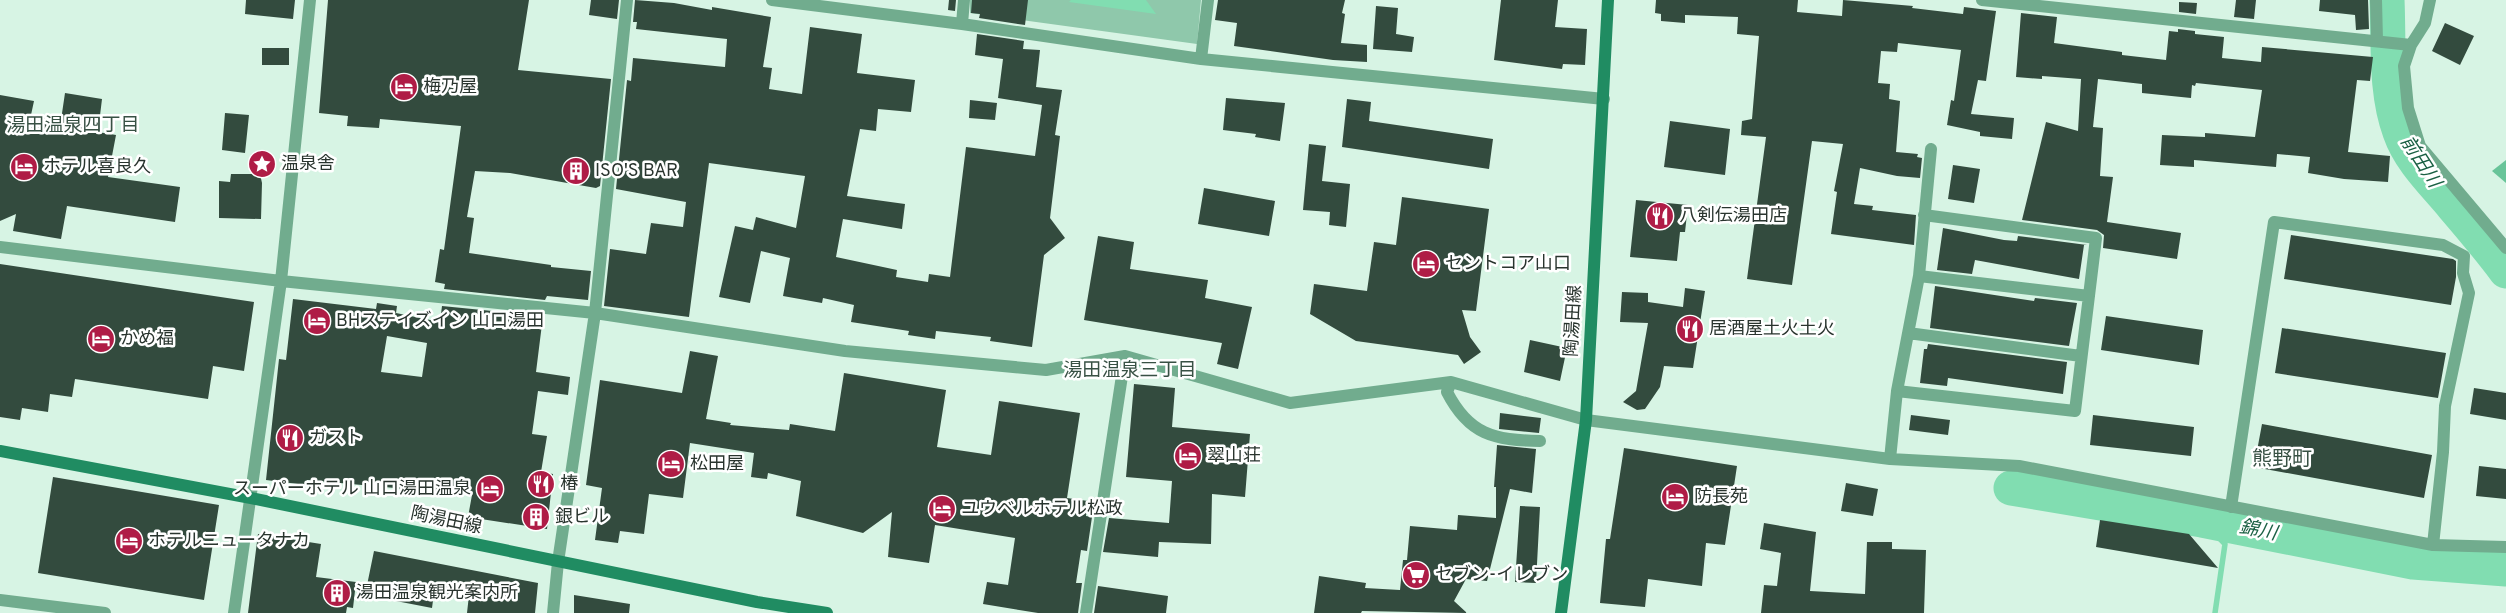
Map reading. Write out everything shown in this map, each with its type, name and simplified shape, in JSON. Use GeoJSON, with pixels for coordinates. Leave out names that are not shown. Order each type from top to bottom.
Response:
{"type":"FeatureCollection","features":[{"type":"Feature","properties":{"kind":"main road","name":"陶湯田線"},"geometry":{"type":"LineString","coordinates":[[1561,613],[1586,420],[1608,0]]}},
{"type":"Feature","properties":{"kind":"main road","name":"陶湯田線"},"geometry":{"type":"LineString","coordinates":[[0,450],[251,498],[757,602],[827,613]]}},
{"type":"Feature","properties":{"kind":"street"},"geometry":{"type":"LineString","coordinates":[[234,613],[281,281],[310,0]]}},
{"type":"Feature","properties":{"kind":"street"},"geometry":{"type":"LineString","coordinates":[[552,613],[595,313],[627,0]]}},
{"type":"Feature","properties":{"kind":"street"},"geometry":{"type":"LineString","coordinates":[[772,0],[816,3],[1201,59],[1604,100]]}},
{"type":"Feature","properties":{"kind":"street"},"geometry":{"type":"LineString","coordinates":[[962,24],[964,0]]}},
{"type":"Feature","properties":{"kind":"street"},"geometry":{"type":"LineString","coordinates":[[1201,59],[1208,0]]}},
{"type":"Feature","properties":{"kind":"street"},"geometry":{"type":"LineString","coordinates":[[1982,0],[2412,45]]}},
{"type":"Feature","properties":{"kind":"street"},"geometry":{"type":"LineString","coordinates":[[2376,0],[2377,40]]}},
{"type":"Feature","properties":{"kind":"street"},"geometry":{"type":"LineString","coordinates":[[2430,0],[2425,22],[2412,45],[2404,66],[2408,108],[2420,146],[2506,248]]}},
{"type":"Feature","properties":{"kind":"street"},"geometry":{"type":"LineString","coordinates":[[1890,459],[1897,391],[1919,276],[1931,149]]}},
{"type":"Feature","properties":{"kind":"street"},"geometry":{"type":"LineString","coordinates":[[1897,391],[2075,411],[2096,238],[1924,215]]}},
{"type":"Feature","properties":{"kind":"street"},"geometry":{"type":"LineString","coordinates":[[2231,507],[2274,222],[2443,245],[2464,256],[2463,273],[2469,294],[2445,406],[2443,452],[2433,546]]}},
{"type":"Feature","properties":{"kind":"street"},"geometry":{"type":"LineString","coordinates":[[0,247],[281,281],[595,313],[845,351],[1046,370],[1125,356],[1290,403],[1451,382],[1586,420],[1890,459],[2019,466],[2433,546],[2506,547]]}},
{"type":"Feature","properties":{"kind":"street"},"geometry":{"type":"LineString","coordinates":[[1919,276],[2089,296]]}},
{"type":"Feature","properties":{"kind":"street"},"geometry":{"type":"LineString","coordinates":[[1908,333],[2081,356]]}},
{"type":"Feature","properties":{"kind":"street"},"geometry":{"type":"LineString","coordinates":[[1086,613],[1125,356]]}},
{"type":"Feature","properties":{"kind":"street"},"geometry":{"type":"LineString","coordinates":[[1451,382],[1447,392],[1456,410],[1482,432],[1506,440],[1540,441]]}},
{"type":"Feature","properties":{"kind":"street"},"geometry":{"type":"LineString","coordinates":[[4,605],[105,613]]}},
{"type":"Feature","properties":{"kind":"shaded area"},"geometry":{"type":"Polygon","coordinates":[[[970,0],[1201,0],[1197,44],[970,13],[970,0]]]}},
{"type":"Feature","properties":{"kind":"shaded area"},"geometry":{"type":"Polygon","coordinates":[[[1071,0],[1146,0],[1156,14],[1069,2],[1071,0]]]}},
{"type":"Feature","properties":{"kind":"shaded area"},"geometry":{"type":"Polygon","coordinates":[[[2506,160],[2506,183],[2492,171],[2506,160]]]}},
{"type":"Feature","properties":{"kind":"building"},"geometry":{"type":"Polygon","coordinates":[[[246,0],[295,0],[293,19],[245,14],[246,0]]]}},
{"type":"Feature","properties":{"kind":"building"},"geometry":{"type":"Polygon","coordinates":[[[328,0],[529,0],[518,70],[611,79],[600,186],[596,188],[510,173],[475,171],[467,217],[474,218],[469,253],[551,265],[551,267],[591,271],[588,300],[547,296],[545,300],[444,289],[445,284],[435,282],[440,249],[444,250],[461,126],[380,119],[379,128],[347,126],[348,116],[319,113],[328,0]]]}},
{"type":"Feature","properties":{"kind":"building"},"geometry":{"type":"Polygon","coordinates":[[[591,0],[619,0],[617,19],[589,15],[591,0]]]}},
{"type":"Feature","properties":{"kind":"building"},"geometry":{"type":"Polygon","coordinates":[[[635,0],[674,3],[712,10],[712,7],[771,17],[763,67],[772,68],[769,89],[802,94],[810,27],[862,34],[857,73],[915,80],[911,112],[878,109],[876,131],[860,129],[847,196],[905,204],[902,229],[843,219],[836,257],[897,270],[896,277],[928,282],[929,274],[950,277],[966,147],[1035,156],[1042,105],[998,98],[1003,59],[975,55],[977,34],[1024,41],[1023,49],[1040,50],[1036,87],[1062,90],[1055,135],[1060,136],[1050,218],[1065,238],[1044,255],[1032,347],[990,341],[991,337],[936,331],[935,339],[908,335],[909,331],[851,322],[854,305],[823,298],[822,303],[783,296],[790,258],[761,251],[750,303],[719,297],[735,226],[753,230],[756,217],[796,228],[805,176],[709,163],[689,317],[604,306],[610,249],[646,254],[651,223],[683,227],[686,202],[616,189],[627,80],[631,81],[633,58],[725,67],[727,39],[636,29],[637,22],[633,22],[635,0]]]}},
{"type":"Feature","properties":{"kind":"building"},"geometry":{"type":"Polygon","coordinates":[[[949,0],[956,0],[955,11],[948,10],[949,0]]]}},
{"type":"Feature","properties":{"kind":"building"},"geometry":{"type":"Polygon","coordinates":[[[972,0],[1028,0],[1025,25],[979,18],[980,14],[971,13],[972,0]]]}},
{"type":"Feature","properties":{"kind":"building"},"geometry":{"type":"Polygon","coordinates":[[[1218,0],[1345,0],[1342,13],[1345,14],[1341,43],[1367,45],[1367,62],[1333,60],[1234,46],[1237,23],[1215,20],[1218,0]]]}},
{"type":"Feature","properties":{"kind":"building"},"geometry":{"type":"Polygon","coordinates":[[[1501,0],[1558,0],[1555,27],[1587,29],[1585,65],[1563,64],[1562,69],[1494,60],[1501,0]]]}},
{"type":"Feature","properties":{"kind":"building"},"geometry":{"type":"Polygon","coordinates":[[[1656,0],[1798,0],[1797,12],[1842,16],[1843,0],[1913,6],[1912,8],[1963,14],[1964,7],[1996,11],[1986,81],[1978,80],[1971,114],[2014,118],[2012,139],[1980,136],[1980,132],[1947,125],[1951,100],[1954,101],[1961,50],[1898,43],[1897,52],[1881,51],[1878,83],[1890,84],[1889,99],[1900,101],[1896,152],[1918,154],[1917,157],[1922,158],[1920,178],[1897,176],[1860,168],[1854,204],[1873,206],[1872,210],[1916,215],[1914,245],[1831,234],[1837,192],[1834,191],[1843,144],[1812,141],[1792,285],[1747,279],[1766,137],[1741,135],[1742,121],[1752,119],[1759,36],[1737,34],[1738,17],[1685,15],[1685,23],[1661,21],[1661,14],[1655,13],[1656,0]]]}},
{"type":"Feature","properties":{"kind":"building"},"geometry":{"type":"Polygon","coordinates":[[[2236,0],[2256,0],[2254,19],[2234,17],[2236,0]]]}},
{"type":"Feature","properties":{"kind":"building"},"geometry":{"type":"Polygon","coordinates":[[[2320,0],[2368,0],[2369,29],[2356,30],[2355,15],[2319,11],[2320,0]]]}},
{"type":"Feature","properties":{"kind":"building"},"geometry":{"type":"Polygon","coordinates":[[[2179,2],[2197,3],[2196,14],[2179,12],[2179,2]]]}},
{"type":"Feature","properties":{"kind":"building"},"geometry":{"type":"Polygon","coordinates":[[[1376,6],[1398,8],[1396,34],[1414,37],[1412,52],[1373,49],[1376,6]]]}},
{"type":"Feature","properties":{"kind":"building"},"geometry":{"type":"Polygon","coordinates":[[[2021,13],[2057,17],[2054,43],[2122,52],[2122,55],[2166,60],[2169,31],[2178,32],[2178,29],[2195,31],[2195,34],[2224,37],[2222,58],[2261,62],[2262,47],[2373,57],[2370,81],[2357,80],[2348,152],[2390,156],[2388,182],[2344,179],[2308,173],[2310,157],[2277,154],[2276,167],[2194,160],[2194,167],[2160,165],[2162,135],[2205,137],[2205,133],[2255,137],[2262,90],[2196,83],[2195,86],[2192,85],[2191,98],[2142,93],[2142,84],[2098,79],[2093,127],[2103,128],[2100,176],[2113,177],[2107,222],[2181,233],[2177,259],[2103,248],[2104,235],[2097,230],[2022,220],[2046,122],[2078,131],[2081,79],[2042,76],[2042,79],[2016,77],[2021,13]]]}},
{"type":"Feature","properties":{"kind":"building"},"geometry":{"type":"Polygon","coordinates":[[[2445,23],[2474,36],[2460,65],[2432,51],[2445,23]]]}},
{"type":"Feature","properties":{"kind":"building"},"geometry":{"type":"Polygon","coordinates":[[[262,48],[289,48],[289,65],[262,65],[262,48]]]}},
{"type":"Feature","properties":{"kind":"building"},"geometry":{"type":"Polygon","coordinates":[[[65,93],[102,99],[98,132],[116,135],[108,177],[180,187],[175,222],[67,206],[61,239],[13,231],[16,214],[0,221],[0,95],[34,101],[31,115],[61,120],[65,93]]]}},
{"type":"Feature","properties":{"kind":"building"},"geometry":{"type":"Polygon","coordinates":[[[1226,98],[1285,103],[1280,141],[1255,137],[1256,134],[1223,130],[1226,98]]]}},
{"type":"Feature","properties":{"kind":"building"},"geometry":{"type":"Polygon","coordinates":[[[1347,99],[1371,102],[1369,121],[1493,139],[1489,169],[1342,147],[1347,99]]]}},
{"type":"Feature","properties":{"kind":"building"},"geometry":{"type":"Polygon","coordinates":[[[970,100],[997,103],[995,120],[969,118],[970,100]]]}},
{"type":"Feature","properties":{"kind":"building"},"geometry":{"type":"Polygon","coordinates":[[[225,113],[249,115],[245,153],[222,150],[225,113]]]}},
{"type":"Feature","properties":{"kind":"building"},"geometry":{"type":"Polygon","coordinates":[[[1670,121],[1730,129],[1725,175],[1664,167],[1670,121]]]}},
{"type":"Feature","properties":{"kind":"building"},"geometry":{"type":"Polygon","coordinates":[[[1309,144],[1326,146],[1322,181],[1350,184],[1346,227],[1329,225],[1330,212],[1303,210],[1309,144]]]}},
{"type":"Feature","properties":{"kind":"building"},"geometry":{"type":"Polygon","coordinates":[[[1953,165],[1980,169],[1974,203],[1948,199],[1953,165]]]}},
{"type":"Feature","properties":{"kind":"building"},"geometry":{"type":"Polygon","coordinates":[[[231,174],[260,174],[262,183],[261,219],[219,218],[219,181],[230,182],[231,174]]]}},
{"type":"Feature","properties":{"kind":"building"},"geometry":{"type":"Polygon","coordinates":[[[1204,188],[1275,201],[1269,236],[1198,224],[1204,188]]]}},
{"type":"Feature","properties":{"kind":"building","name":"セントコア山口"},"geometry":{"type":"Polygon","coordinates":[[[1402,197],[1489,209],[1476,311],[1462,310],[1470,337],[1481,352],[1464,364],[1458,355],[1356,341],[1310,314],[1314,284],[1367,291],[1374,242],[1396,245],[1402,197]]]}},
{"type":"Feature","properties":{"kind":"building"},"geometry":{"type":"Polygon","coordinates":[[[1636,200],[1688,205],[1685,232],[1680,232],[1677,261],[1630,257],[1636,200]]]}},
{"type":"Feature","properties":{"kind":"building"},"geometry":{"type":"Polygon","coordinates":[[[1943,228],[2004,240],[2017,241],[2018,236],[2087,245],[2084,245],[2079,279],[1975,260],[1972,274],[1937,270],[1943,228]]]}},
{"type":"Feature","properties":{"kind":"building"},"geometry":{"type":"Polygon","coordinates":[[[2291,235],[2453,259],[2456,261],[2456,277],[2451,305],[2284,279],[2291,235]]]}},
{"type":"Feature","properties":{"kind":"building"},"geometry":{"type":"Polygon","coordinates":[[[1098,236],[1134,242],[1130,269],[1208,280],[1205,298],[1252,307],[1238,369],[1217,364],[1222,343],[1084,320],[1098,236]]]}},
{"type":"Feature","properties":{"kind":"building"},"geometry":{"type":"Polygon","coordinates":[[[0,264],[254,302],[244,371],[213,366],[208,399],[75,379],[72,397],[50,394],[48,412],[22,408],[20,420],[0,417],[0,264]]]}},
{"type":"Feature","properties":{"kind":"building"},"geometry":{"type":"Polygon","coordinates":[[[1935,286],[2034,301],[2035,298],[2077,303],[2069,346],[1930,328],[1935,286]]]}},
{"type":"Feature","properties":{"kind":"building"},"geometry":{"type":"Polygon","coordinates":[[[1685,288],[1705,291],[1693,368],[1664,366],[1660,387],[1645,409],[1637,410],[1623,402],[1636,391],[1648,323],[1620,322],[1622,292],[1648,293],[1648,302],[1683,307],[1685,288]]]}},
{"type":"Feature","properties":{"kind":"building"},"geometry":{"type":"Polygon","coordinates":[[[293,299],[376,309],[377,303],[397,306],[396,313],[440,322],[442,306],[543,316],[536,372],[570,377],[568,395],[538,391],[532,434],[547,436],[541,472],[553,474],[547,529],[468,517],[472,495],[307,480],[306,485],[266,480],[279,359],[286,360],[293,299]],[[387,336],[381,372],[422,377],[427,343],[387,336]]]}},
{"type":"Feature","properties":{"kind":"building"},"geometry":{"type":"Polygon","coordinates":[[[2106,316],[2203,330],[2199,365],[2101,350],[2106,316]]]}},
{"type":"Feature","properties":{"kind":"building"},"geometry":{"type":"Polygon","coordinates":[[[2282,328],[2446,353],[2438,398],[2275,373],[2282,328]]]}},
{"type":"Feature","properties":{"kind":"building"},"geometry":{"type":"Polygon","coordinates":[[[1530,340],[1567,348],[1560,381],[1524,372],[1530,340]]]}},
{"type":"Feature","properties":{"kind":"building"},"geometry":{"type":"Polygon","coordinates":[[[1928,344],[2067,362],[2063,394],[1948,378],[1947,386],[1920,383],[1924,349],[1927,349],[1928,344]]]}},
{"type":"Feature","properties":{"kind":"building"},"geometry":{"type":"Polygon","coordinates":[[[690,351],[718,356],[706,419],[731,423],[730,425],[789,430],[790,424],[835,431],[844,373],[946,390],[937,447],[991,455],[999,401],[1080,413],[1067,498],[1088,501],[1086,516],[1092,517],[1087,551],[1081,550],[1076,583],[1082,583],[1078,613],[1038,613],[983,604],[987,582],[1008,585],[1015,538],[935,525],[929,563],[888,557],[892,512],[863,533],[796,516],[801,481],[768,473],[767,479],[751,477],[754,453],[690,443],[683,498],[649,494],[644,534],[620,531],[618,543],[595,540],[602,488],[586,485],[600,380],[682,393],[690,351]]]}},
{"type":"Feature","properties":{"kind":"building","name":"翠山荘"},"geometry":{"type":"Polygon","coordinates":[[[1134,384],[1175,388],[1172,427],[1250,434],[1245,497],[1212,494],[1211,544],[1159,542],[1158,557],[1103,552],[1109,518],[1169,523],[1172,481],[1126,477],[1134,384]]]}},
{"type":"Feature","properties":{"kind":"building"},"geometry":{"type":"Polygon","coordinates":[[[2474,388],[2506,393],[2506,420],[2470,414],[2474,388]]]}},
{"type":"Feature","properties":{"kind":"building"},"geometry":{"type":"Polygon","coordinates":[[[1500,413],[1541,418],[1539,433],[1499,429],[1500,413]]]}},
{"type":"Feature","properties":{"kind":"building"},"geometry":{"type":"Polygon","coordinates":[[[1911,415],[1950,420],[1948,435],[1909,430],[1911,415]]]}},
{"type":"Feature","properties":{"kind":"building"},"geometry":{"type":"Polygon","coordinates":[[[2093,415],[2194,427],[2191,456],[2090,445],[2093,415]]]}},
{"type":"Feature","properties":{"kind":"building"},"geometry":{"type":"Polygon","coordinates":[[[2262,424],[2432,455],[2424,498],[2254,467],[2262,424]]]}},
{"type":"Feature","properties":{"kind":"building"},"geometry":{"type":"Polygon","coordinates":[[[1497,445],[1536,449],[1532,493],[1510,489],[1487,581],[1466,579],[1454,601],[1467,613],[1362,611],[1361,613],[1314,613],[1319,576],[1366,583],[1365,588],[1400,590],[1403,560],[1407,560],[1410,526],[1457,530],[1458,515],[1496,518],[1496,487],[1494,487],[1497,445]]]}},
{"type":"Feature","properties":{"kind":"building","name":"防長苑"},"geometry":{"type":"Polygon","coordinates":[[[1624,448],[1737,466],[1725,545],[1706,543],[1702,586],[1648,579],[1645,607],[1600,603],[1606,539],[1610,539],[1624,448]]]}},
{"type":"Feature","properties":{"kind":"building"},"geometry":{"type":"Polygon","coordinates":[[[2479,466],[2506,469],[2506,499],[2476,496],[2479,466]]]}},
{"type":"Feature","properties":{"kind":"building"},"geometry":{"type":"Polygon","coordinates":[[[53,477],[219,505],[204,600],[38,573],[53,477]]]}},
{"type":"Feature","properties":{"kind":"building"},"geometry":{"type":"Polygon","coordinates":[[[1846,483],[1878,489],[1873,516],[1841,511],[1846,483]]]}},
{"type":"Feature","properties":{"kind":"building"},"geometry":{"type":"Polygon","coordinates":[[[1520,506],[1540,507],[1536,583],[1515,582],[1520,506]]]}},
{"type":"Feature","properties":{"kind":"building"},"geometry":{"type":"Polygon","coordinates":[[[2100,520],[2189,534],[2218,568],[2096,547],[2100,520]]]}},
{"type":"Feature","properties":{"kind":"building"},"geometry":{"type":"Polygon","coordinates":[[[1764,523],[1816,532],[1810,591],[1865,594],[1867,542],[1892,542],[1892,549],[1926,550],[1924,613],[1761,613],[1764,585],[1777,586],[1781,553],[1760,549],[1764,523]]]}},
{"type":"Feature","properties":{"kind":"building"},"geometry":{"type":"Polygon","coordinates":[[[258,534],[321,544],[316,577],[356,582],[353,608],[347,607],[346,613],[248,613],[258,534]]]}},
{"type":"Feature","properties":{"kind":"building"},"geometry":{"type":"Polygon","coordinates":[[[374,551],[538,583],[535,613],[467,613],[469,595],[434,593],[432,608],[365,595],[374,551]]]}},
{"type":"Feature","properties":{"kind":"building"},"geometry":{"type":"Polygon","coordinates":[[[1098,586],[1168,596],[1166,613],[1094,613],[1098,586]]]}},
{"type":"Feature","properties":{"kind":"building"},"geometry":{"type":"Polygon","coordinates":[[[574,595],[630,604],[629,613],[574,613],[574,595]]]}},
{"type":"Feature","properties":{"kind":"waterway","name":"前田川"},"geometry":{"type":"LineString","coordinates":[[2387,0],[2392,101],[2395,117],[2404,143],[2423,171],[2506,271]]}},
{"type":"Feature","properties":{"kind":"waterway","name":"錦川"},"geometry":{"type":"LineString","coordinates":[[2011,488],[2202,520],[2413,562],[2506,569]]}},
{"type":"Feature","properties":{"kind":"waterway"},"geometry":{"type":"LineString","coordinates":[[2202,520],[2225,544],[2215,613]]}},
{"type":"Feature","properties":{"kind":"place","name":"梅乃屋"},"geometry":{"type":"Point","coordinates":[404,87]}},
{"type":"Feature","properties":{"kind":"place","name":"温泉舎"},"geometry":{"type":"Point","coordinates":[262,164]}},
{"type":"Feature","properties":{"kind":"place","name":"ホテル喜良久"},"geometry":{"type":"Point","coordinates":[24,167]}},
{"type":"Feature","properties":{"kind":"place","name":"ISO'S BAR"},"geometry":{"type":"Point","coordinates":[576,171]}},
{"type":"Feature","properties":{"kind":"place","name":"八剣伝湯田店"},"geometry":{"type":"Point","coordinates":[1660,216]}},
{"type":"Feature","properties":{"kind":"place","name":"セントコア山口"},"geometry":{"type":"Point","coordinates":[1426,264]}},
{"type":"Feature","properties":{"kind":"place","name":"BHステイズイン 山口湯田"},"geometry":{"type":"Point","coordinates":[317,321]}},
{"type":"Feature","properties":{"kind":"place","name":"居酒屋土火土火"},"geometry":{"type":"Point","coordinates":[1690,329]}},
{"type":"Feature","properties":{"kind":"place","name":"かめ福"},"geometry":{"type":"Point","coordinates":[101,339]}},
{"type":"Feature","properties":{"kind":"place","name":"ガスト"},"geometry":{"type":"Point","coordinates":[290,438]}},
{"type":"Feature","properties":{"kind":"place","name":"翠山荘"},"geometry":{"type":"Point","coordinates":[1188,456]}},
{"type":"Feature","properties":{"kind":"place","name":"松田屋"},"geometry":{"type":"Point","coordinates":[671,464]}},
{"type":"Feature","properties":{"kind":"place","name":"椿"},"geometry":{"type":"Point","coordinates":[541,484]}},
{"type":"Feature","properties":{"kind":"place","name":"スーパーホテル 山口湯田温泉"},"geometry":{"type":"Point","coordinates":[490,489]}},
{"type":"Feature","properties":{"kind":"place","name":"防長苑"},"geometry":{"type":"Point","coordinates":[1675,497]}},
{"type":"Feature","properties":{"kind":"place","name":"ユウベルホテル松政"},"geometry":{"type":"Point","coordinates":[942,509]}},
{"type":"Feature","properties":{"kind":"place","name":"銀ビル"},"geometry":{"type":"Point","coordinates":[536,517]}},
{"type":"Feature","properties":{"kind":"place","name":"ホテルニュータナカ"},"geometry":{"type":"Point","coordinates":[129,541]}},
{"type":"Feature","properties":{"kind":"place","name":"セブン-イレブン"},"geometry":{"type":"Point","coordinates":[1416,575]}},
{"type":"Feature","properties":{"kind":"place","name":"湯田温泉観光案内所"},"geometry":{"type":"Point","coordinates":[337,593]}},
{"type":"Feature","properties":{"kind":"district","name":"湯田温泉四丁目"},"geometry":{"type":"Point","coordinates":[73,126]}},
{"type":"Feature","properties":{"kind":"district","name":"湯田温泉三丁目"},"geometry":{"type":"Point","coordinates":[1130,371]}},
{"type":"Feature","properties":{"kind":"district","name":"熊野町"},"geometry":{"type":"Point","coordinates":[2282,460]}}]}
